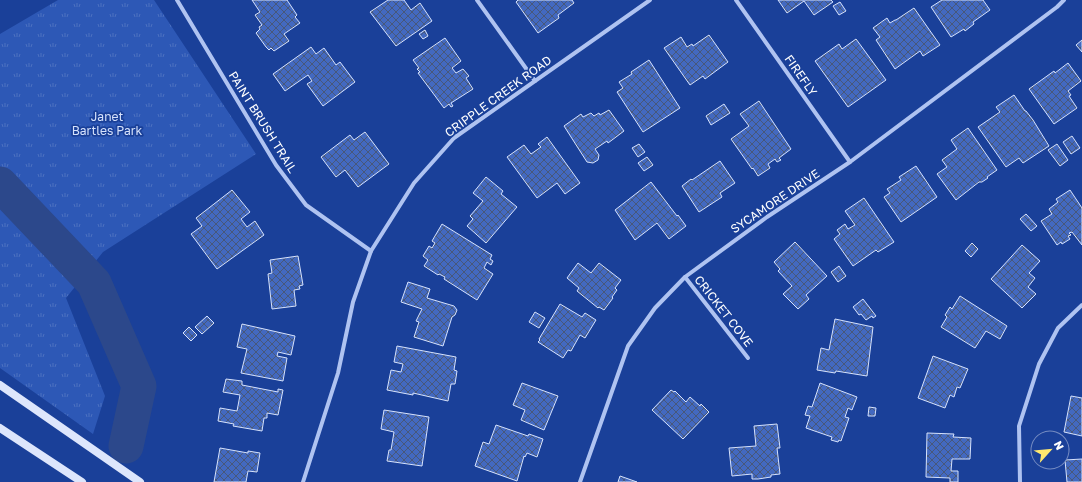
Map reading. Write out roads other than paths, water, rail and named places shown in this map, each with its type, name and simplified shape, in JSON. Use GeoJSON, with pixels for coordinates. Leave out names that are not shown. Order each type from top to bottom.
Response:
{"type":"FeatureCollection","features":[{"type":"Feature","properties":{"kind":"street","name":"PAINT BRUSH TRAIL"},"geometry":{"type":"LineString","coordinates":[[177,0],[257,137],[280,171],[306,205],[371,251]]}},
{"type":"Feature","properties":{"kind":"street"},"geometry":{"type":"LineString","coordinates":[[477,0],[535,81]]}},
{"type":"Feature","properties":{"kind":"street","name":"CRIPPLE CREEK ROAD"},"geometry":{"type":"LineString","coordinates":[[303,482],[338,373],[353,302],[371,251],[414,183],[454,138],[650,0]]}},
{"type":"Feature","properties":{"kind":"street","name":"FIREFLY"},"geometry":{"type":"LineString","coordinates":[[736,0],[850,162]]}},
{"type":"Feature","properties":{"kind":"street","name":"SYCAMORE DRIVE"},"geometry":{"type":"LineString","coordinates":[[580,482],[628,346],[655,308],[685,277],[767,217],[850,162],[1057,7],[1064,0]]}},
{"type":"Feature","properties":{"kind":"street","name":"CRICKET COVE"},"geometry":{"type":"LineString","coordinates":[[685,277],[748,358]]}},
{"type":"Feature","properties":{"kind":"street"},"geometry":{"type":"LineString","coordinates":[[1020,482],[1019,426],[1039,364],[1058,328],[1082,305]]}},
{"type":"Feature","properties":{"kind":"street"},"geometry":{"type":"LineString","coordinates":[[0,385],[140,482]]}},
{"type":"Feature","properties":{"kind":"street"},"geometry":{"type":"LineString","coordinates":[[0,428],[82,482]]}},
{"type":"Feature","properties":{"kind":"waterway"},"geometry":{"type":"LineString","coordinates":[[0,184],[94,283],[139,386],[126,446]]}},
{"type":"Feature","properties":{"kind":"park label","name":"Janet Bartles Park"},"geometry":{"type":"Point","coordinates":[107,123]}}]}
